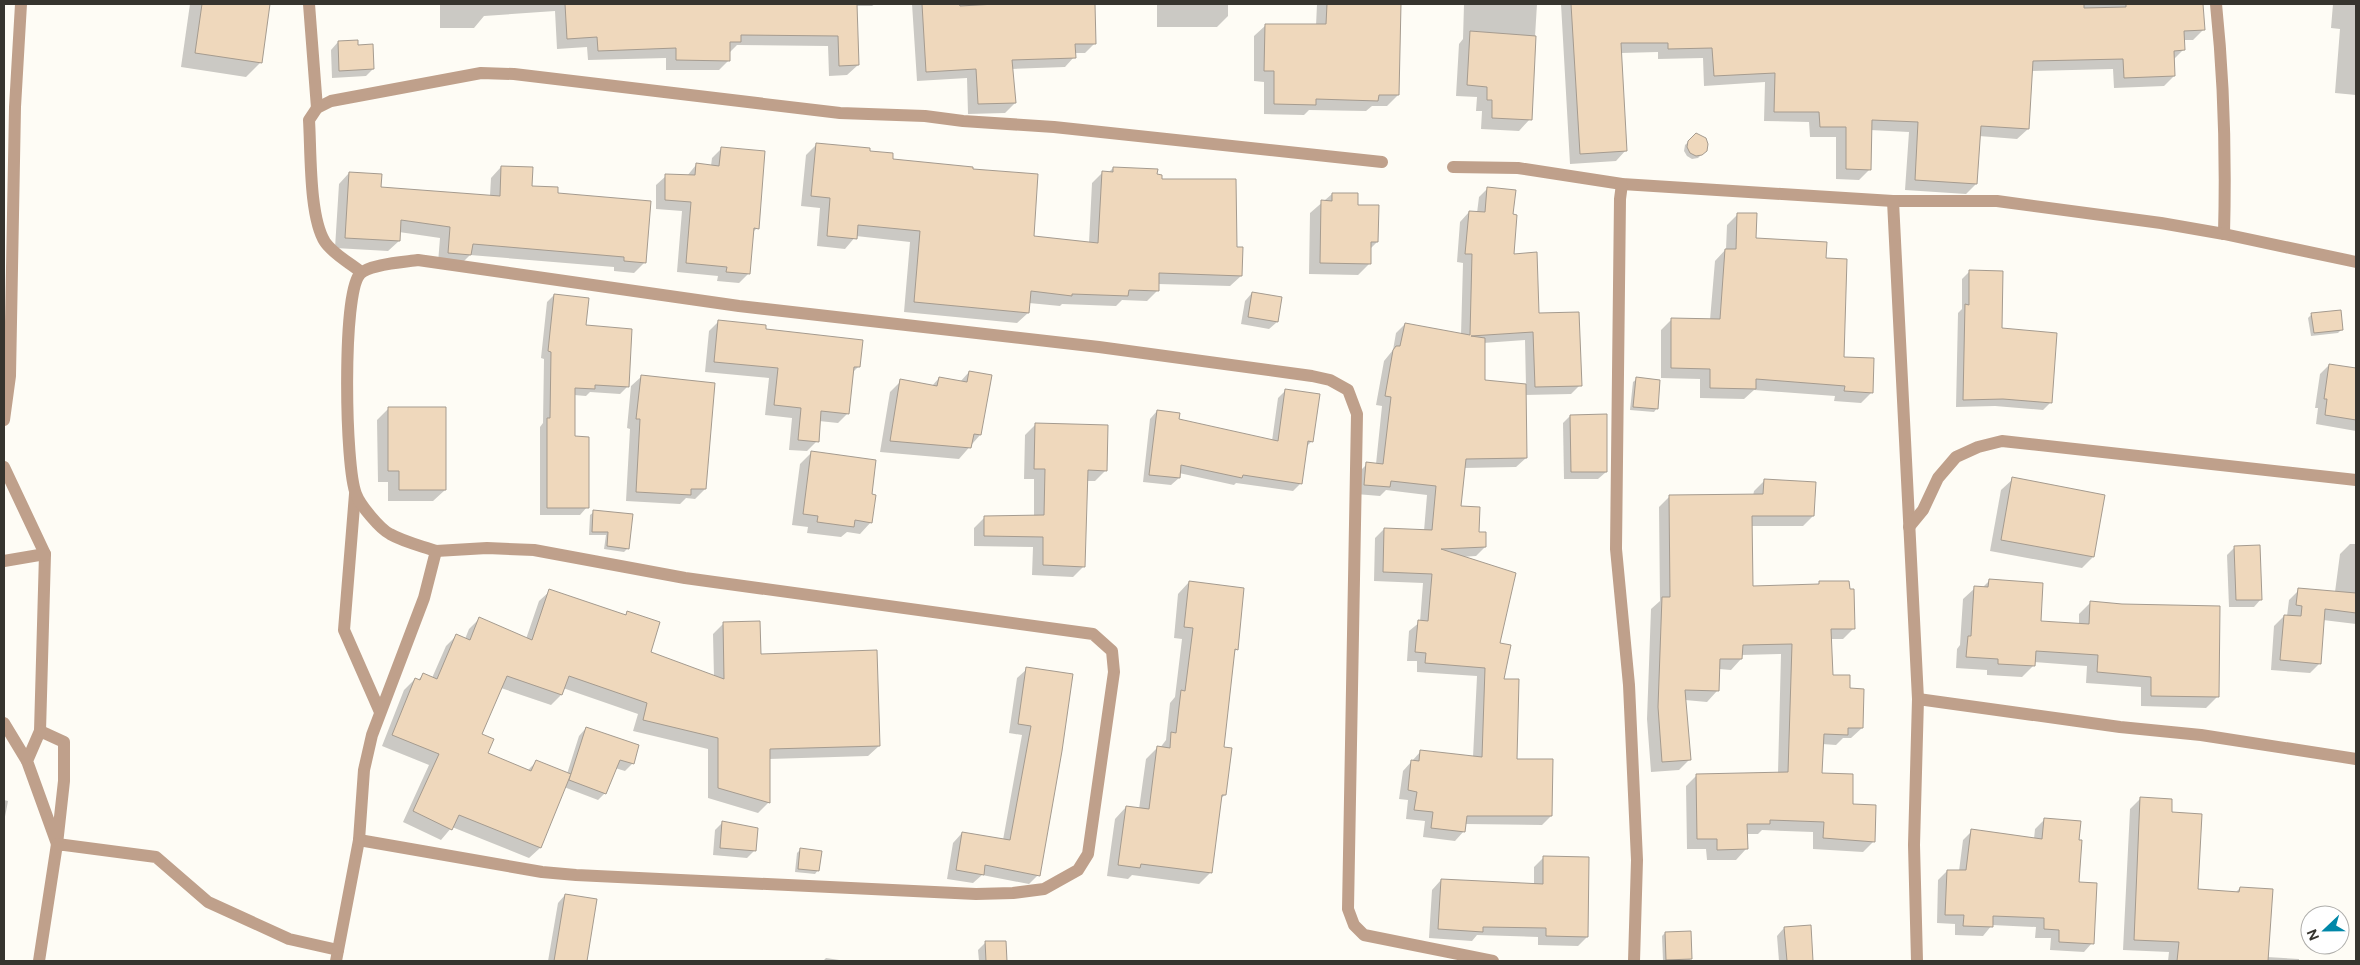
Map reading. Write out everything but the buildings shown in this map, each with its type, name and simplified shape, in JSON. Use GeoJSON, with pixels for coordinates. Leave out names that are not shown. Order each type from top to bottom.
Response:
{"type":"FeatureCollection","features":[{"type":"Feature","properties":{"kind":"street"},"geometry":{"type":"LineString","coordinates":[[4,420],[10,376],[15,107],[21,4]]}},
{"type":"Feature","properties":{"kind":"street"},"geometry":{"type":"LineString","coordinates":[[309,4],[317,108]]}},
{"type":"Feature","properties":{"kind":"street"},"geometry":{"type":"LineString","coordinates":[[2216,4],[2220,41],[2225,183],[2224,234]]}},
{"type":"Feature","properties":{"kind":"street"},"geometry":{"type":"LineString","coordinates":[[361,272],[326,243],[315,210],[309,120],[317,108],[331,101],[481,73],[514,74],[840,113],[925,116],[963,121],[1054,127],[1382,162]]}},
{"type":"Feature","properties":{"kind":"street"},"geometry":{"type":"LineString","coordinates":[[1453,167],[1518,168],[1622,184],[1893,202],[1997,201],[2161,223],[2224,234],[2315,255],[2356,262]]}},
{"type":"Feature","properties":{"kind":"street"},"geometry":{"type":"LineString","coordinates":[[1622,184],[1620,199],[1616,549],[1629,685],[1637,860],[1634,961]]}},
{"type":"Feature","properties":{"kind":"street"},"geometry":{"type":"LineString","coordinates":[[1893,202],[1918,699],[1914,845],[1917,961]]}},
{"type":"Feature","properties":{"kind":"street"},"geometry":{"type":"LineString","coordinates":[[380,712],[344,630],[355,494],[348,433],[347,341],[355,282],[361,272],[370,268],[418,260],[739,306],[1099,347],[1330,380],[1348,390],[1357,414],[1348,909],[1354,925],[1364,936],[1493,961]]}},
{"type":"Feature","properties":{"kind":"street"},"geometry":{"type":"LineString","coordinates":[[1910,527],[1923,510],[1938,478],[1956,457],[1978,447],[2002,442],[2356,480]]}},
{"type":"Feature","properties":{"kind":"street"},"geometry":{"type":"LineString","coordinates":[[4,466],[45,554],[40,731],[27,761]]}},
{"type":"Feature","properties":{"kind":"street"},"geometry":{"type":"LineString","coordinates":[[355,494],[370,515],[389,534],[436,551],[487,548],[534,550],[685,578],[1093,634],[1112,651],[1114,672],[1088,854],[1078,870],[1044,889],[1013,893],[976,894],[576,876],[542,872],[359,840]]}},
{"type":"Feature","properties":{"kind":"street"},"geometry":{"type":"LineString","coordinates":[[57,844],[156,857],[208,902],[288,939],[337,956],[359,840],[364,770],[372,735],[424,598],[436,551]]}},
{"type":"Feature","properties":{"kind":"street"},"geometry":{"type":"LineString","coordinates":[[4,561],[45,554]]}},
{"type":"Feature","properties":{"kind":"street"},"geometry":{"type":"LineString","coordinates":[[1918,699],[2120,727],[2201,735],[2356,759]]}},
{"type":"Feature","properties":{"kind":"street"},"geometry":{"type":"LineString","coordinates":[[4,723],[27,761],[57,844]]}},
{"type":"Feature","properties":{"kind":"street"},"geometry":{"type":"LineString","coordinates":[[40,731],[64,742],[64,781],[40,961]]}}]}
